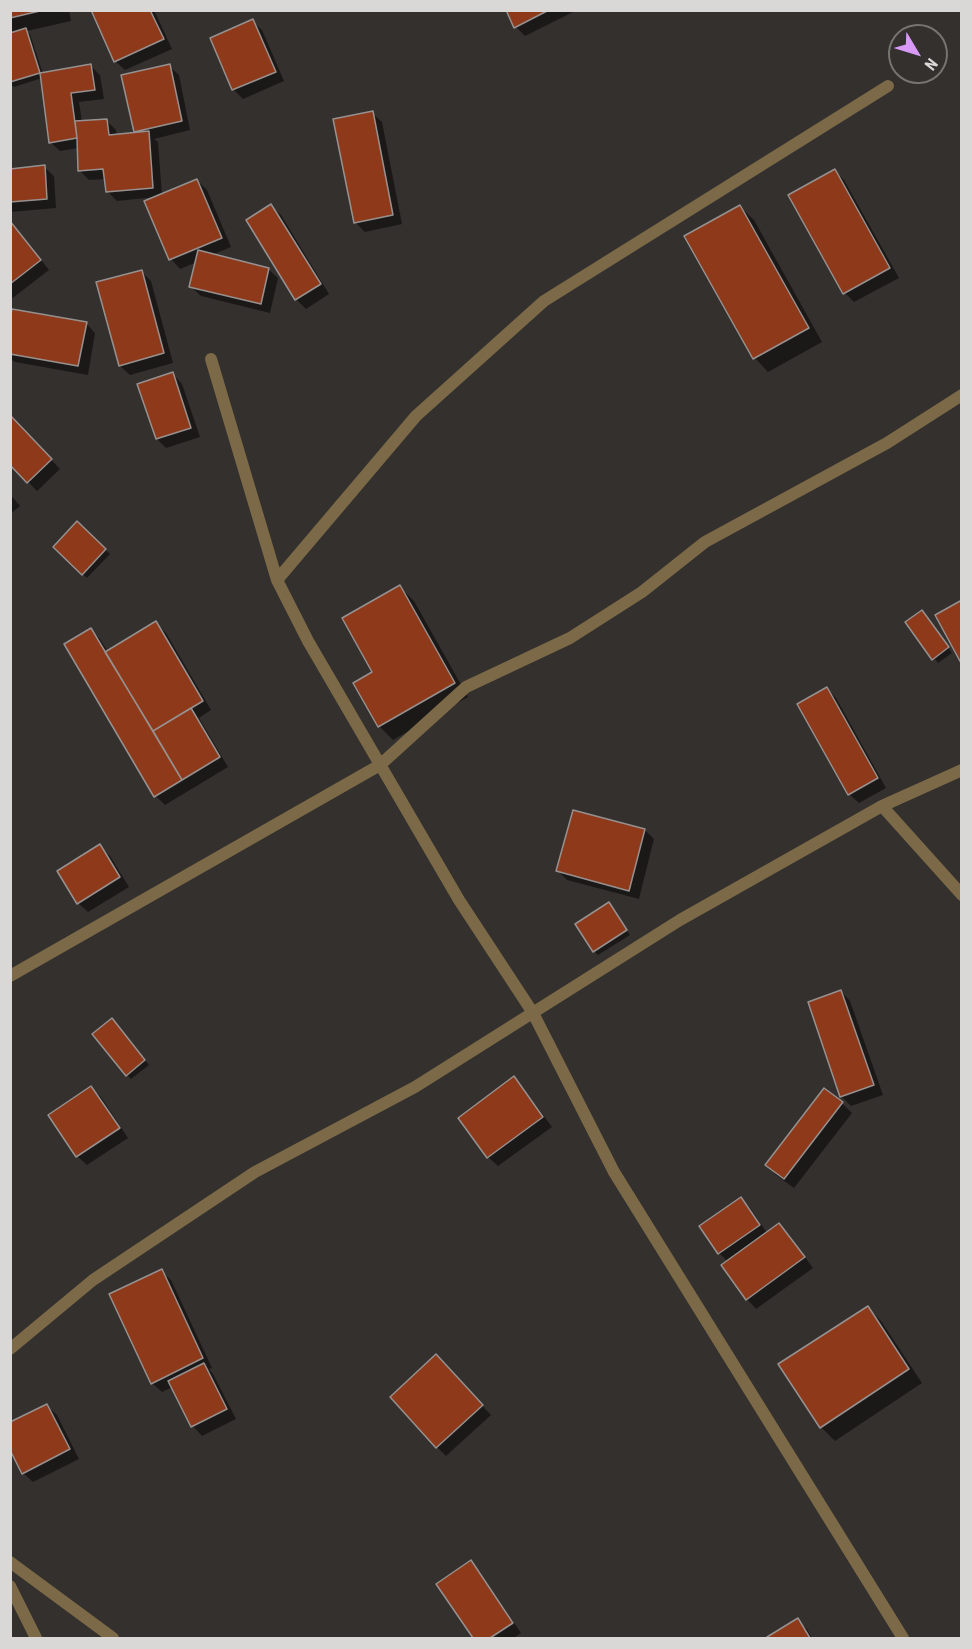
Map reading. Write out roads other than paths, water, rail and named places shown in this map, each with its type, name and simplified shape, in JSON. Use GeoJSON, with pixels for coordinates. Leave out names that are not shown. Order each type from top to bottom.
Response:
{"type":"FeatureCollection","features":[{"type":"Feature","properties":{"kind":"street"},"geometry":{"type":"LineString","coordinates":[[277,580],[416,416],[544,301],[888,86]]}},
{"type":"Feature","properties":{"kind":"street"},"geometry":{"type":"LineString","coordinates":[[210,359],[277,580],[308,641],[459,900],[533,1013],[614,1172],[903,1638]]}},
{"type":"Feature","properties":{"kind":"street"},"geometry":{"type":"LineString","coordinates":[[10,976],[380,765],[466,687],[570,638],[642,592],[705,542],[887,444],[962,395]]}},
{"type":"Feature","properties":{"kind":"street"},"geometry":{"type":"LineString","coordinates":[[10,1350],[93,1280],[255,1173],[415,1087],[680,920],[882,806],[962,770]]}},
{"type":"Feature","properties":{"kind":"street"},"geometry":{"type":"LineString","coordinates":[[882,806],[962,895]]}},
{"type":"Feature","properties":{"kind":"street"},"geometry":{"type":"LineString","coordinates":[[10,1562],[113,1638]]}},
{"type":"Feature","properties":{"kind":"street"},"geometry":{"type":"LineString","coordinates":[[10,1586],[36,1638]]}}]}
